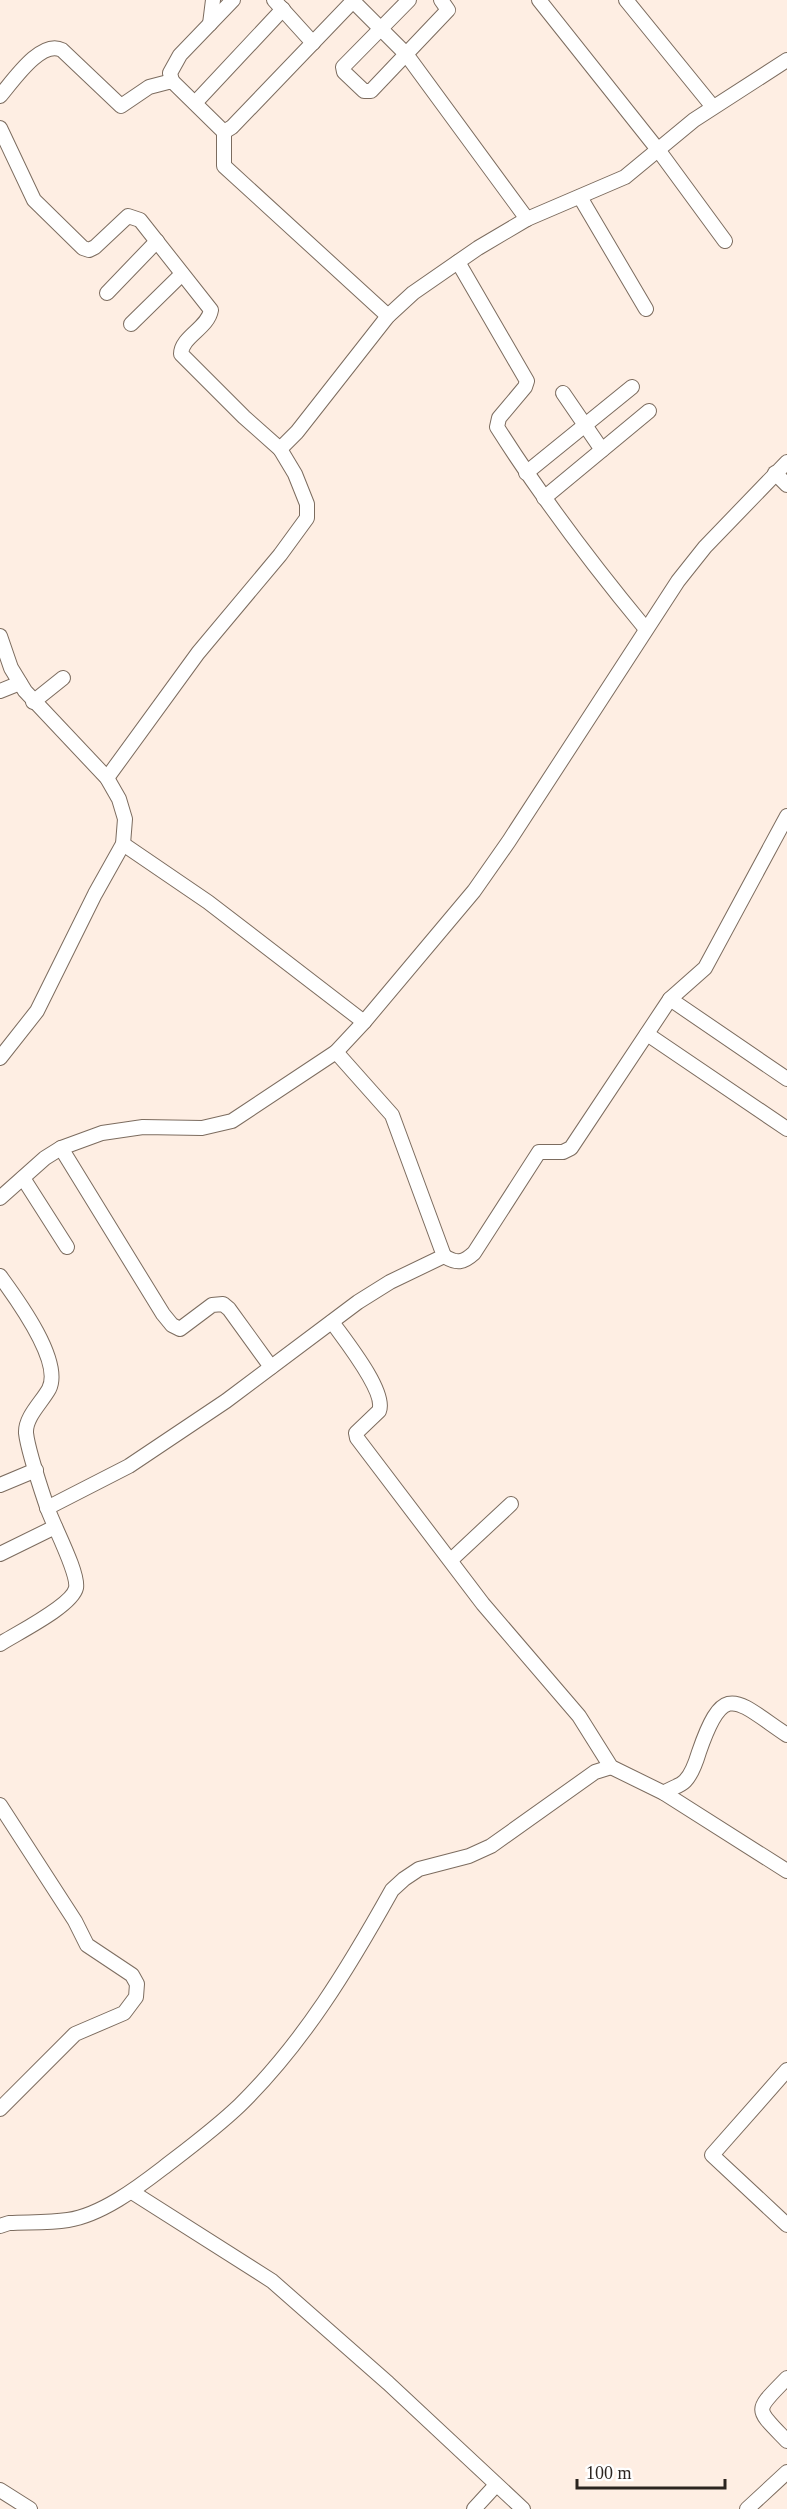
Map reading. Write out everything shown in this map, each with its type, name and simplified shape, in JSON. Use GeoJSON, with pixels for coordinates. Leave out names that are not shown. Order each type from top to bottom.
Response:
{"type":"FeatureCollection","features":[{"type":"Feature","properties":{"kind":"street"},"geometry":{"type":"LineString","coordinates":[[210,24],[213,0]]}},
{"type":"Feature","properties":{"kind":"street"},"geometry":{"type":"LineString","coordinates":[[233,0],[180,55],[170,73],[172,81],[224,132],[224,166],[388,316]]}},
{"type":"Feature","properties":{"kind":"street"},"geometry":{"type":"LineString","coordinates":[[409,0],[345,64],[344,72],[367,93],[448,10],[441,0]]}},
{"type":"Feature","properties":{"kind":"street"},"geometry":{"type":"LineString","coordinates":[[539,0],[659,151],[725,241]]}},
{"type":"Feature","properties":{"kind":"street"},"geometry":{"type":"LineString","coordinates":[[626,0],[713,107]]}},
{"type":"Feature","properties":{"kind":"street"},"geometry":{"type":"LineString","coordinates":[[224,132],[232,127],[354,1],[406,54],[527,219]]}},
{"type":"Feature","properties":{"kind":"street"},"geometry":{"type":"LineString","coordinates":[[195,103],[279,4],[313,43]]}},
{"type":"Feature","properties":{"kind":"street"},"geometry":{"type":"LineString","coordinates":[[0,96],[40,52],[51,47],[62,50],[121,106],[149,87],[172,81]]}},
{"type":"Feature","properties":{"kind":"street"},"geometry":{"type":"LineString","coordinates":[[280,449],[297,432],[388,316],[413,294],[458,262],[527,219],[626,177],[694,120],[787,60]]}},
{"type":"Feature","properties":{"kind":"street"},"geometry":{"type":"LineString","coordinates":[[0,128],[34,200],[83,248],[89,250],[95,247],[125,218],[131,215],[140,219],[211,313],[183,346],[181,354],[244,417],[280,449],[295,474],[307,504],[307,518],[280,555],[198,653],[107,778]]}},
{"type":"Feature","properties":{"kind":"street"},"geometry":{"type":"LineString","coordinates":[[580,197],[646,309]]}},
{"type":"Feature","properties":{"kind":"street"},"geometry":{"type":"LineString","coordinates":[[107,293],[157,241]]}},
{"type":"Feature","properties":{"kind":"street"},"geometry":{"type":"LineString","coordinates":[[458,262],[526,381],[525,387],[497,423],[497,427],[526,473],[581,550],[645,628]]}},
{"type":"Feature","properties":{"kind":"street"},"geometry":{"type":"LineString","coordinates":[[131,324],[182,274]]}},
{"type":"Feature","properties":{"kind":"street"},"geometry":{"type":"LineString","coordinates":[[526,473],[632,387]]}},
{"type":"Feature","properties":{"kind":"street"},"geometry":{"type":"LineString","coordinates":[[563,393],[602,450]]}},
{"type":"Feature","properties":{"kind":"street"},"geometry":{"type":"LineString","coordinates":[[544,498],[649,411]]}},
{"type":"Feature","properties":{"kind":"street"},"geometry":{"type":"LineString","coordinates":[[0,1198],[45,1158],[61,1148],[113,1132],[143,1127],[202,1128],[232,1121],[336,1052],[364,1022],[480,883],[645,628],[705,547],[787,462]]}},
{"type":"Feature","properties":{"kind":"street"},"geometry":{"type":"LineString","coordinates":[[776,474],[787,485]]}},
{"type":"Feature","properties":{"kind":"street"},"geometry":{"type":"LineString","coordinates":[[0,636],[20,683],[33,702],[107,778],[119,798],[125,819],[123,844],[37,1011],[0,1058]]}},
{"type":"Feature","properties":{"kind":"street"},"geometry":{"type":"LineString","coordinates":[[33,702],[63,678]]}},
{"type":"Feature","properties":{"kind":"street"},"geometry":{"type":"LineString","coordinates":[[0,691],[20,683]]}},
{"type":"Feature","properties":{"kind":"street"},"geometry":{"type":"LineString","coordinates":[[336,1052],[392,1115],[444,1256],[457,1262],[464,1261],[474,1253],[539,1152],[563,1152],[571,1148],[670,999],[705,968],[787,816]]}},
{"type":"Feature","properties":{"kind":"street"},"geometry":{"type":"LineString","coordinates":[[123,844],[208,902],[364,1022]]}},
{"type":"Feature","properties":{"kind":"street"},"geometry":{"type":"LineString","coordinates":[[670,999],[787,1079]]}},
{"type":"Feature","properties":{"kind":"street"},"geometry":{"type":"LineString","coordinates":[[647,1034],[787,1130]]}},
{"type":"Feature","properties":{"kind":"street"},"geometry":{"type":"LineString","coordinates":[[61,1148],[172,1325],[180,1329],[212,1305],[223,1304],[272,1367]]}},
{"type":"Feature","properties":{"kind":"street"},"geometry":{"type":"LineString","coordinates":[[23,1178],[67,1247]]}},
{"type":"Feature","properties":{"kind":"street"},"geometry":{"type":"LineString","coordinates":[[47,1508],[129,1466],[226,1401],[358,1302],[390,1282],[444,1256]]}},
{"type":"Feature","properties":{"kind":"street"},"geometry":{"type":"LineString","coordinates":[[0,1276],[38,1336],[49,1358],[52,1373],[50,1387],[27,1425],[26,1432],[47,1508],[76,1580],[73,1596],[0,1644]]}},
{"type":"Feature","properties":{"kind":"street"},"geometry":{"type":"LineString","coordinates":[[332,1322],[381,1399],[380,1412],[361,1426],[356,1433],[357,1438],[483,1604],[579,1716],[611,1767],[664,1793],[787,1871]]}},
{"type":"Feature","properties":{"kind":"street"},"geometry":{"type":"LineString","coordinates":[[0,1485],[36,1470]]}},
{"type":"Feature","properties":{"kind":"street"},"geometry":{"type":"LineString","coordinates":[[451,1560],[511,1504]]}},
{"type":"Feature","properties":{"kind":"street"},"geometry":{"type":"LineString","coordinates":[[0,1554],[55,1527]]}},
{"type":"Feature","properties":{"kind":"street"},"geometry":{"type":"LineString","coordinates":[[664,1793],[685,1781],[693,1768],[714,1714],[726,1704],[732,1702],[744,1706],[787,1735]]}},
{"type":"Feature","properties":{"kind":"street"},"geometry":{"type":"LineString","coordinates":[[0,2226],[9,2223],[69,2220],[110,2204],[132,2192],[206,2135],[240,2105],[293,2046],[343,1977],[392,1890],[404,1879],[419,1869],[469,1856],[491,1846],[514,1827],[595,1772],[611,1767]]}},
{"type":"Feature","properties":{"kind":"street"},"geometry":{"type":"LineString","coordinates":[[0,1805],[75,1921],[87,1945],[132,1975],[137,1984],[136,1997],[124,2013],[75,2034],[0,2109]]}},
{"type":"Feature","properties":{"kind":"street"},"geometry":{"type":"LineString","coordinates":[[787,2070],[712,2155],[787,2225]]}},
{"type":"Feature","properties":{"kind":"street"},"geometry":{"type":"LineString","coordinates":[[132,2192],[272,2281],[388,2383],[522,2509]]}},
{"type":"Feature","properties":{"kind":"street"},"geometry":{"type":"LineString","coordinates":[[787,2378],[762,2404],[760,2410],[762,2416],[787,2441]]}},
{"type":"Feature","properties":{"kind":"street"},"geometry":{"type":"LineString","coordinates":[[747,2509],[787,2472]]}},
{"type":"Feature","properties":{"kind":"street"},"geometry":{"type":"LineString","coordinates":[[474,2509],[496,2485]]}},
{"type":"Feature","properties":{"kind":"street"},"geometry":{"type":"LineString","coordinates":[[0,2490],[30,2509]]}}]}
